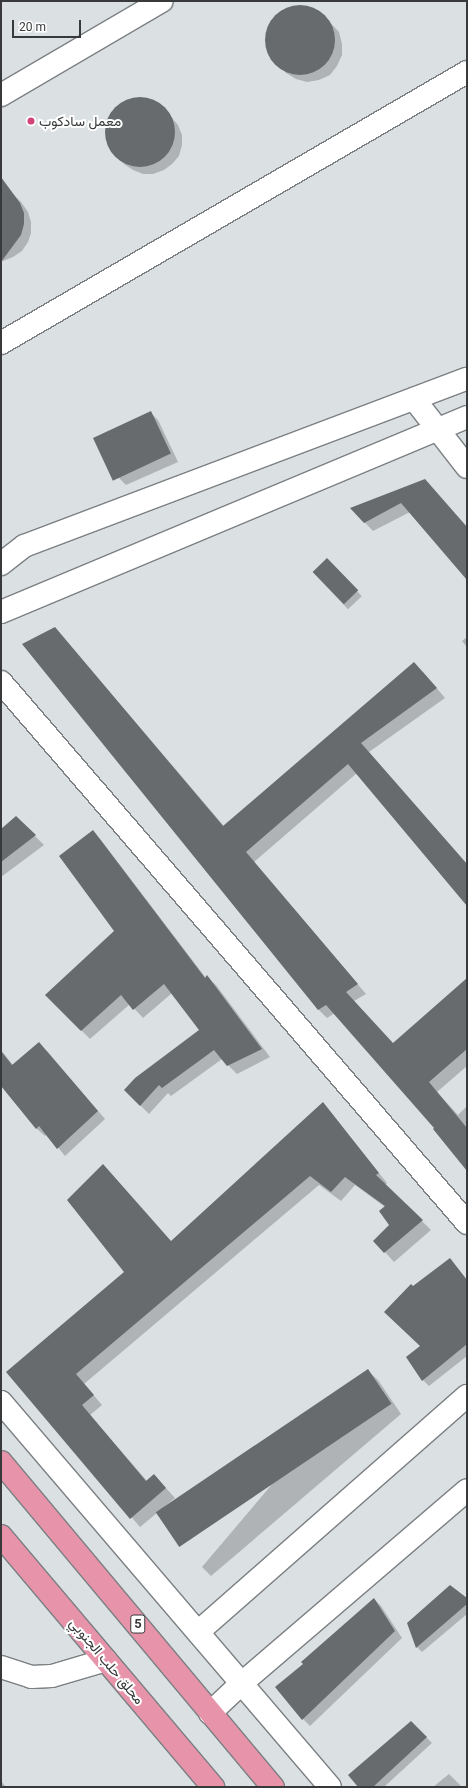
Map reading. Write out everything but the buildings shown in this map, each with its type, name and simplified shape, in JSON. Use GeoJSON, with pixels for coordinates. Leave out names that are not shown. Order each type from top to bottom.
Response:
{"type":"FeatureCollection","features":[{"type":"Feature","properties":{"kind":"highway","name":"5"},"geometry":{"type":"LineString","coordinates":[[1,1462],[273,1787]]}},
{"type":"Feature","properties":{"kind":"highway","name":"محلق حلب الجنوبي"},"geometry":{"type":"LineString","coordinates":[[1,1536],[213,1787]]}},
{"type":"Feature","properties":{"kind":"street"},"geometry":{"type":"LineString","coordinates":[[1,96],[162,1]]}},
{"type":"Feature","properties":{"kind":"street"},"geometry":{"type":"LineString","coordinates":[[1,343],[467,72]]}},
{"type":"Feature","properties":{"kind":"street"},"geometry":{"type":"LineString","coordinates":[[1,564],[24,546],[467,379]]}},
{"type":"Feature","properties":{"kind":"street"},"geometry":{"type":"LineString","coordinates":[[414,399],[467,467]]}},
{"type":"Feature","properties":{"kind":"street"},"geometry":{"type":"LineString","coordinates":[[1,612],[467,417]]}},
{"type":"Feature","properties":{"kind":"street"},"geometry":{"type":"LineString","coordinates":[[1,682],[467,1223]]}},
{"type":"Feature","properties":{"kind":"street"},"geometry":{"type":"LineString","coordinates":[[198,1632],[467,1396]]}},
{"type":"Feature","properties":{"kind":"street"},"geometry":{"type":"LineString","coordinates":[[1,1402],[330,1787]]}},
{"type":"Feature","properties":{"kind":"street"},"geometry":{"type":"LineString","coordinates":[[210,1713],[242,1683],[467,1490]]}},
{"type":"Feature","properties":{"kind":"street"},"geometry":{"type":"LineString","coordinates":[[1,1668],[31,1677],[52,1676],[106,1660]]}},
{"type":"Feature","properties":{"kind":"place","name":"معمل سادكوب"},"geometry":{"type":"Point","coordinates":[31,121]}}]}
